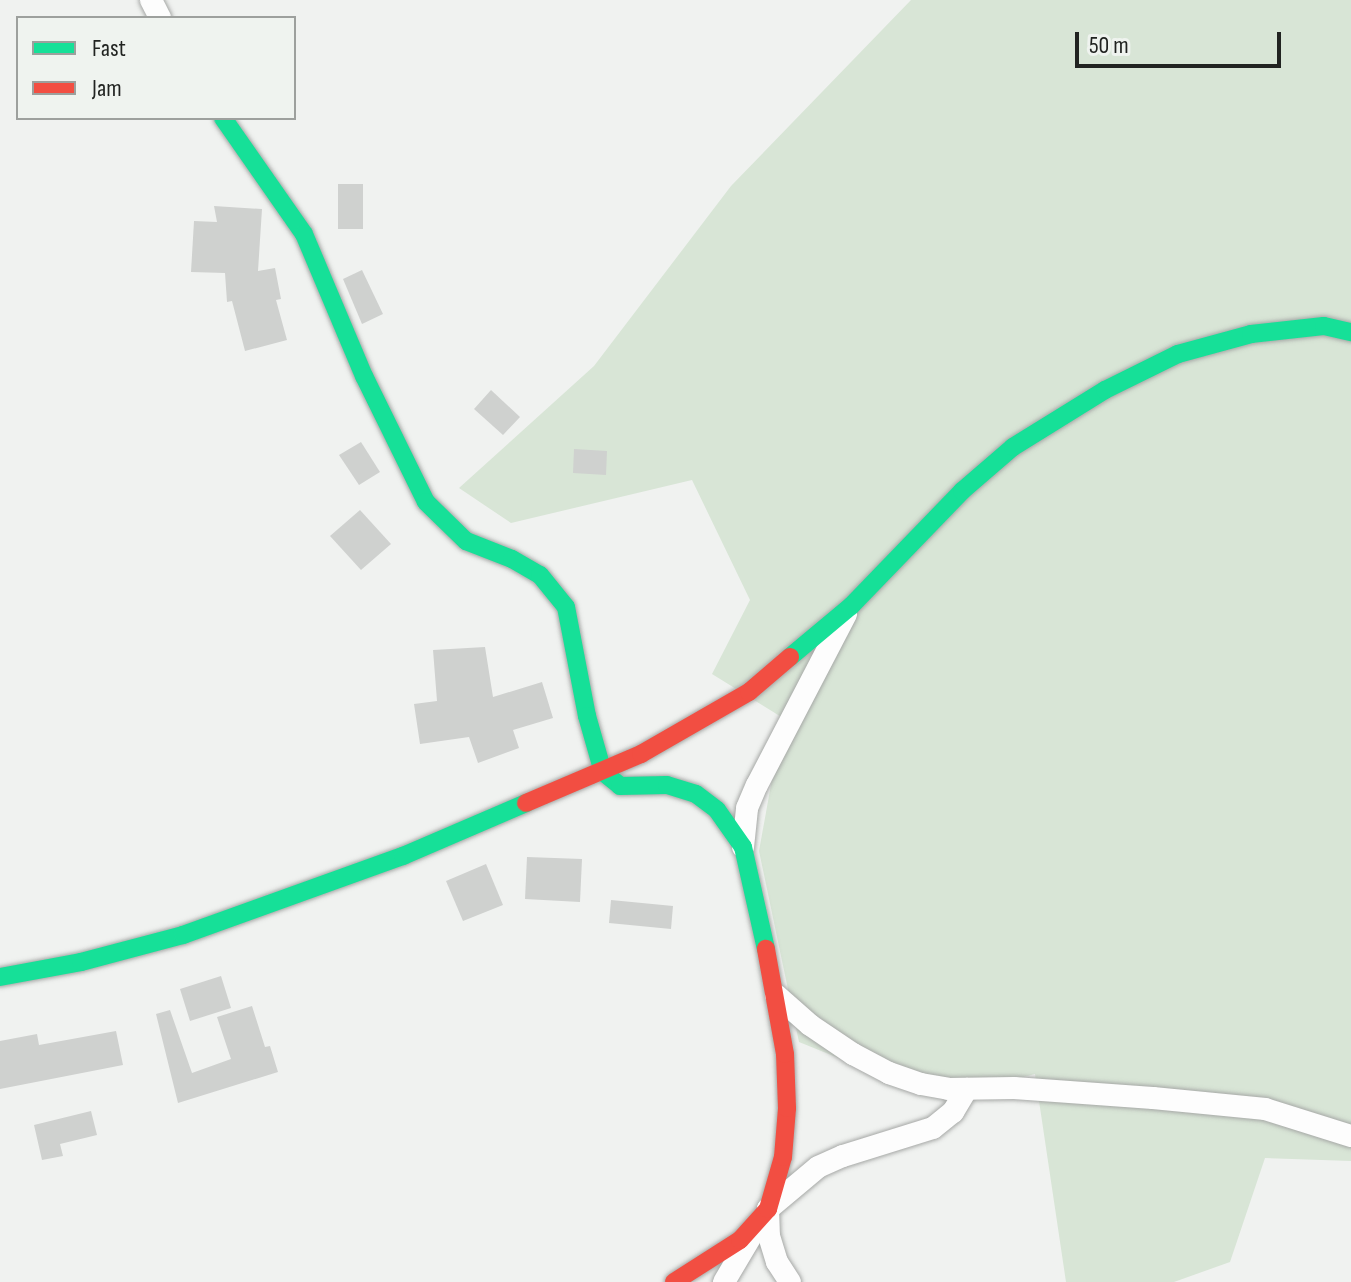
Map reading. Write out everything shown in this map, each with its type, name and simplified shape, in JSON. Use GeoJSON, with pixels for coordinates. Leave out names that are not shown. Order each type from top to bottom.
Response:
{"type":"FeatureCollection","features":[{"type":"Feature","properties":{"kind":"street"},"geometry":{"type":"LineString","coordinates":[[224,120],[304,234],[364,376],[426,502],[466,541],[512,559],[540,575],[566,607],[587,716],[603,772],[620,786],[667,785],[696,794],[725,818],[743,847]]}},
{"type":"Feature","properties":{"kind":"street"},"geometry":{"type":"LineString","coordinates":[[0,977],[81,962],[183,935],[403,856],[603,772],[679,734],[749,692],[851,606],[962,491],[1013,447],[1105,390],[1178,354],[1251,334],[1324,326],[1351,332]]}},
{"type":"Feature","properties":{"kind":"street"},"geometry":{"type":"LineString","coordinates":[[724,1282],[768,1209],[783,1157],[787,1108],[776,995],[743,847],[747,808],[851,606]]}},
{"type":"Feature","properties":{"kind":"street"},"geometry":{"type":"LineString","coordinates":[[776,995],[810,1025],[889,1073],[921,1084],[1153,1098],[1265,1109],[1351,1136]]}},
{"type":"Feature","properties":{"kind":"street"},"geometry":{"type":"LineString","coordinates":[[674,1282],[740,1240],[768,1209],[818,1167],[933,1128],[953,1112],[967,1089]]}},
{"type":"Feature","properties":{"kind":"street"},"geometry":{"type":"LineString","coordinates":[[768,1209],[769,1236],[777,1262],[790,1282]]}},
{"type":"Feature","properties":{"kind":"green space"},"geometry":{"type":"Polygon","coordinates":[[[911,0],[1351,0],[1351,1161],[1265,1158],[1230,1262],[1174,1282],[1066,1282],[1035,1074],[956,1095],[868,1070],[799,1042],[759,851],[783,718],[712,674],[750,600],[692,480],[511,523],[459,488],[594,366],[731,186],[911,0]]]}},
{"type":"Feature","properties":{"kind":"building"},"geometry":{"type":"Polygon","coordinates":[[[338,184],[363,184],[363,229],[338,229],[338,184]]]}},
{"type":"Feature","properties":{"kind":"building"},"geometry":{"type":"Polygon","coordinates":[[[214,206],[262,209],[258,271],[275,268],[281,299],[276,300],[287,340],[245,351],[232,301],[227,302],[225,273],[191,272],[194,221],[217,222],[214,206]]]}},
{"type":"Feature","properties":{"kind":"building"},"geometry":{"type":"Polygon","coordinates":[[[362,270],[383,314],[362,324],[343,279],[362,270]]]}},
{"type":"Feature","properties":{"kind":"building"},"geometry":{"type":"Polygon","coordinates":[[[491,390],[520,417],[503,435],[474,409],[491,390]]]}},
{"type":"Feature","properties":{"kind":"building"},"geometry":{"type":"Polygon","coordinates":[[[361,442],[380,472],[359,485],[339,455],[361,442]]]}},
{"type":"Feature","properties":{"kind":"building"},"geometry":{"type":"Polygon","coordinates":[[[574,449],[607,451],[606,475],[573,473],[574,449]]]}},
{"type":"Feature","properties":{"kind":"building"},"geometry":{"type":"Polygon","coordinates":[[[360,510],[391,544],[361,570],[330,536],[360,510]]]}},
{"type":"Feature","properties":{"kind":"building"},"geometry":{"type":"Polygon","coordinates":[[[485,647],[493,697],[542,682],[553,718],[513,730],[519,748],[478,763],[469,737],[420,744],[414,704],[437,701],[433,650],[485,647]]]}},
{"type":"Feature","properties":{"kind":"building"},"geometry":{"type":"Polygon","coordinates":[[[527,857],[582,859],[580,902],[525,899],[527,857]]]}},
{"type":"Feature","properties":{"kind":"building"},"geometry":{"type":"Polygon","coordinates":[[[486,864],[503,905],[463,921],[446,881],[486,864]]]}},
{"type":"Feature","properties":{"kind":"building"},"geometry":{"type":"Polygon","coordinates":[[[611,900],[673,906],[671,929],[609,923],[611,900]]]}},
{"type":"Feature","properties":{"kind":"building"},"geometry":{"type":"Polygon","coordinates":[[[221,976],[231,1008],[190,1021],[180,989],[221,976]]]}},
{"type":"Feature","properties":{"kind":"building"},"geometry":{"type":"Polygon","coordinates":[[[252,1006],[265,1047],[270,1046],[278,1072],[178,1103],[156,1014],[170,1010],[192,1073],[231,1059],[217,1017],[252,1006]]]}},
{"type":"Feature","properties":{"kind":"building"},"geometry":{"type":"Polygon","coordinates":[[[116,1031],[123,1065],[0,1089],[0,1041],[37,1034],[39,1045],[116,1031]]]}},
{"type":"Feature","properties":{"kind":"building"},"geometry":{"type":"Polygon","coordinates":[[[91,1111],[97,1135],[60,1144],[63,1156],[42,1160],[34,1125],[91,1111]]]}},
{"type":"Feature","properties":{"kind":"traffic: fast"},"geometry":{"type":"LineString","coordinates":[[224,120],[304,234],[364,376],[426,502],[466,541],[512,559],[540,575],[566,607],[587,716],[603,772],[620,786],[667,785],[696,794],[717,810],[743,847],[766,949]]}},
{"type":"Feature","properties":{"kind":"traffic: fast"},"geometry":{"type":"LineString","coordinates":[[790,657],[851,606],[962,491],[1013,447],[1105,390],[1178,354],[1251,334],[1324,326],[1351,332]]}},
{"type":"Feature","properties":{"kind":"traffic: fast"},"geometry":{"type":"LineString","coordinates":[[0,977],[81,962],[183,935],[403,856],[526,803]]}},
{"type":"Feature","properties":{"kind":"traffic: jam"},"geometry":{"type":"LineString","coordinates":[[526,803],[641,754],[749,692],[790,657]]}},
{"type":"Feature","properties":{"kind":"traffic: jam"},"geometry":{"type":"LineString","coordinates":[[674,1282],[740,1240],[768,1209],[783,1157],[787,1108],[785,1054],[766,949]]}}]}
